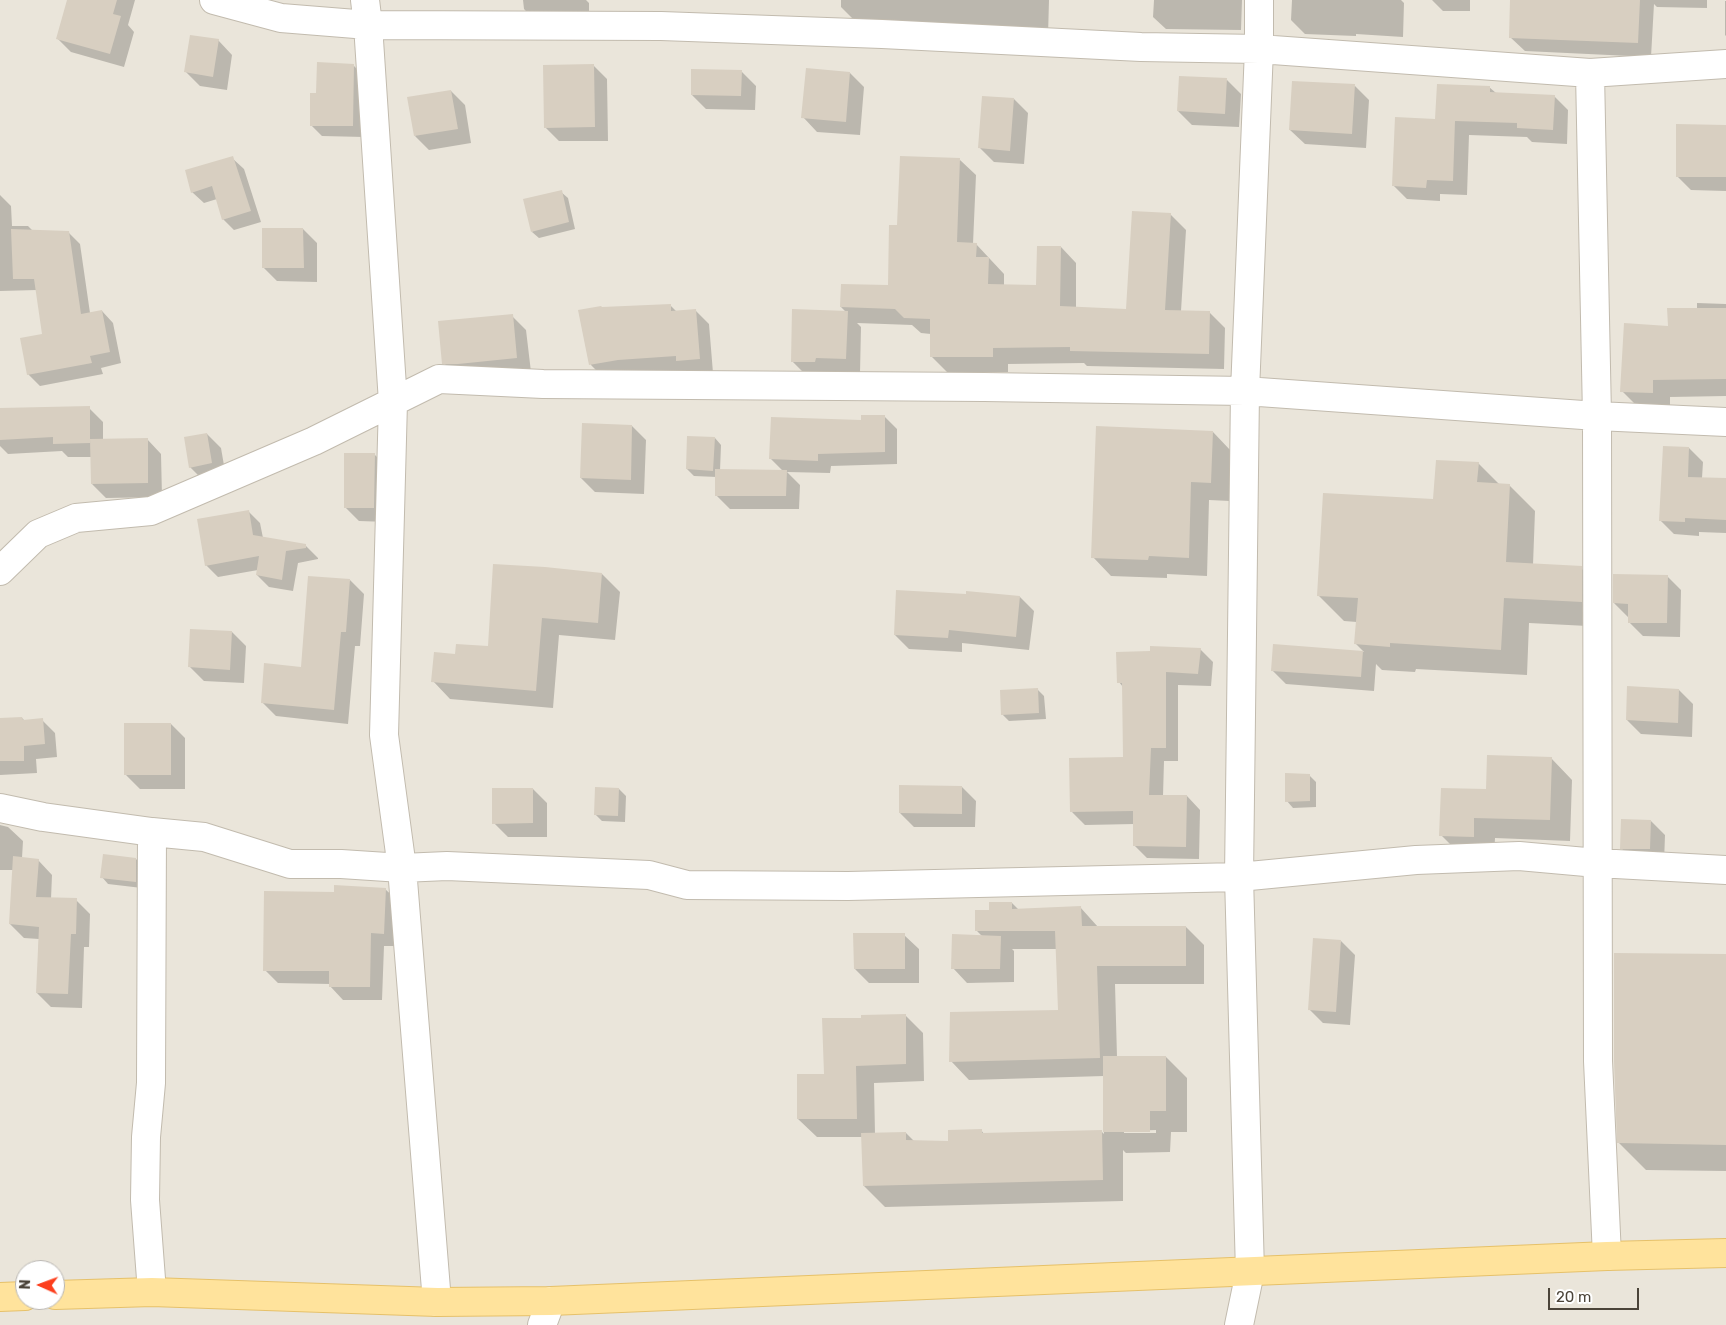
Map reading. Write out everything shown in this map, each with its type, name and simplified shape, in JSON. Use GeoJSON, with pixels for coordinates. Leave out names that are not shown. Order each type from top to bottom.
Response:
{"type":"FeatureCollection","features":[{"type":"Feature","properties":{"kind":"main road"},"geometry":{"type":"LineString","coordinates":[[65,1295],[152,1292],[437,1302],[547,1313],[1250,1272],[1608,1256],[1726,1253]]}},
{"type":"Feature","properties":{"kind":"main road"},"geometry":{"type":"LineString","coordinates":[[0,1297],[15,1296]]}},
{"type":"Feature","properties":{"kind":"street"},"geometry":{"type":"LineString","coordinates":[[214,0],[281,18],[366,12],[1131,46],[1259,49],[1590,73],[1726,64]]}},
{"type":"Feature","properties":{"kind":"street"},"geometry":{"type":"LineString","coordinates":[[1239,1325],[1250,1272],[1239,877],[1245,391],[1259,49],[1259,0]]}},
{"type":"Feature","properties":{"kind":"street"},"geometry":{"type":"LineString","coordinates":[[366,12],[393,402],[384,735],[402,868],[437,1302]]}},
{"type":"Feature","properties":{"kind":"street"},"geometry":{"type":"LineString","coordinates":[[1590,73],[1597,416],[1598,1061],[1608,1256]]}},
{"type":"Feature","properties":{"kind":"street"},"geometry":{"type":"LineString","coordinates":[[0,571],[38,534],[76,518],[151,511],[314,441],[439,379],[543,384],[1245,391],[1597,416],[1726,422]]}},
{"type":"Feature","properties":{"kind":"street"},"geometry":{"type":"LineString","coordinates":[[0,808],[43,817],[204,837],[290,864],[341,864],[402,868],[447,866],[649,875],[687,885],[757,887],[968,885],[1239,877],[1416,860],[1519,856],[1597,863],[1726,870]]}},
{"type":"Feature","properties":{"kind":"street"},"geometry":{"type":"LineString","coordinates":[[152,832],[151,1083],[146,1137],[145,1200],[152,1292]]}},
{"type":"Feature","properties":{"kind":"shaded area"},"geometry":{"type":"Polygon","coordinates":[[[0,0],[1726,0],[1726,1325],[0,1325],[0,0]]]}},
{"type":"Feature","properties":{"kind":"building"},"geometry":{"type":"Polygon","coordinates":[[[67,0],[117,0],[113,14],[121,16],[110,54],[56,39],[67,0]]]}},
{"type":"Feature","properties":{"kind":"building"},"geometry":{"type":"Polygon","coordinates":[[[1510,0],[1640,0],[1638,43],[1509,38],[1510,0]]]}},
{"type":"Feature","properties":{"kind":"building"},"geometry":{"type":"Polygon","coordinates":[[[190,35],[219,39],[213,77],[184,72],[190,35]]]}},
{"type":"Feature","properties":{"kind":"building"},"geometry":{"type":"Polygon","coordinates":[[[317,62],[354,64],[353,126],[310,126],[310,93],[316,93],[317,62]]]}},
{"type":"Feature","properties":{"kind":"building"},"geometry":{"type":"Polygon","coordinates":[[[594,64],[595,127],[544,128],[543,65],[594,64]]]}},
{"type":"Feature","properties":{"kind":"building"},"geometry":{"type":"Polygon","coordinates":[[[806,68],[850,72],[846,122],[801,118],[806,68]]]}},
{"type":"Feature","properties":{"kind":"building"},"geometry":{"type":"Polygon","coordinates":[[[691,69],[742,70],[741,96],[691,95],[691,69]]]}},
{"type":"Feature","properties":{"kind":"building"},"geometry":{"type":"Polygon","coordinates":[[[1179,76],[1227,78],[1225,114],[1177,111],[1179,76]]]}},
{"type":"Feature","properties":{"kind":"building"},"geometry":{"type":"Polygon","coordinates":[[[1292,81],[1355,84],[1352,134],[1289,130],[1292,81]]]}},
{"type":"Feature","properties":{"kind":"building"},"geometry":{"type":"Polygon","coordinates":[[[1437,84],[1490,86],[1490,92],[1555,95],[1553,130],[1517,128],[1517,123],[1455,121],[1453,181],[1427,180],[1426,188],[1392,186],[1395,117],[1435,119],[1437,84]]]}},
{"type":"Feature","properties":{"kind":"building"},"geometry":{"type":"Polygon","coordinates":[[[451,90],[458,129],[414,136],[407,97],[451,90]]]}},
{"type":"Feature","properties":{"kind":"building"},"geometry":{"type":"Polygon","coordinates":[[[982,96],[1014,98],[1010,151],[978,148],[982,96]]]}},
{"type":"Feature","properties":{"kind":"building"},"geometry":{"type":"Polygon","coordinates":[[[1676,124],[1726,125],[1726,177],[1676,177],[1676,124]]]}},
{"type":"Feature","properties":{"kind":"building"},"geometry":{"type":"Polygon","coordinates":[[[233,156],[251,211],[222,220],[212,186],[191,193],[185,170],[233,156]]]}},
{"type":"Feature","properties":{"kind":"building"},"geometry":{"type":"Polygon","coordinates":[[[900,156],[960,158],[957,242],[977,243],[976,257],[989,257],[988,284],[1036,285],[1037,246],[1061,246],[1060,306],[1126,309],[1132,211],[1171,213],[1165,310],[1210,311],[1209,354],[1070,351],[1070,347],[993,348],[993,357],[930,357],[930,319],[904,318],[895,309],[840,307],[841,284],[888,285],[889,225],[897,225],[900,156]]]}},
{"type":"Feature","properties":{"kind":"building"},"geometry":{"type":"Polygon","coordinates":[[[562,190],[569,222],[531,232],[523,199],[562,190]]]}},
{"type":"Feature","properties":{"kind":"building"},"geometry":{"type":"Polygon","coordinates":[[[262,228],[303,228],[304,268],[262,268],[262,228]]]}},
{"type":"Feature","properties":{"kind":"building"},"geometry":{"type":"Polygon","coordinates":[[[11,229],[69,231],[81,314],[102,310],[110,352],[90,356],[92,363],[27,375],[20,338],[42,334],[34,279],[13,279],[11,229]]]}},
{"type":"Feature","properties":{"kind":"building"},"geometry":{"type":"Polygon","coordinates":[[[671,304],[671,311],[696,309],[700,359],[676,361],[676,356],[618,360],[589,365],[578,310],[601,306],[671,304]]]}},
{"type":"Feature","properties":{"kind":"building"},"geometry":{"type":"Polygon","coordinates":[[[1667,308],[1726,308],[1726,379],[1653,380],[1653,393],[1620,392],[1624,323],[1668,326],[1667,308]]]}},
{"type":"Feature","properties":{"kind":"building"},"geometry":{"type":"Polygon","coordinates":[[[792,309],[848,311],[846,359],[816,358],[815,362],[791,362],[792,309]]]}},
{"type":"Feature","properties":{"kind":"building"},"geometry":{"type":"Polygon","coordinates":[[[513,314],[517,358],[442,364],[438,321],[513,314]]]}},
{"type":"Feature","properties":{"kind":"building"},"geometry":{"type":"Polygon","coordinates":[[[90,406],[90,443],[53,444],[53,437],[0,440],[0,408],[90,406]]]}},
{"type":"Feature","properties":{"kind":"building"},"geometry":{"type":"Polygon","coordinates":[[[861,415],[885,415],[885,452],[818,454],[818,461],[769,459],[771,417],[861,420],[861,415]]]}},
{"type":"Feature","properties":{"kind":"building"},"geometry":{"type":"Polygon","coordinates":[[[582,423],[632,425],[631,480],[580,478],[582,423]]]}},
{"type":"Feature","properties":{"kind":"building"},"geometry":{"type":"Polygon","coordinates":[[[1096,426],[1213,431],[1211,483],[1191,482],[1189,558],[1149,556],[1148,560],[1091,558],[1096,426]]]}},
{"type":"Feature","properties":{"kind":"building"},"geometry":{"type":"Polygon","coordinates":[[[207,433],[212,463],[189,468],[184,437],[207,433]]]}},
{"type":"Feature","properties":{"kind":"building"},"geometry":{"type":"Polygon","coordinates":[[[687,436],[715,437],[713,471],[686,469],[687,436]]]}},
{"type":"Feature","properties":{"kind":"building"},"geometry":{"type":"Polygon","coordinates":[[[148,438],[148,483],[91,484],[90,439],[148,438]]]}},
{"type":"Feature","properties":{"kind":"building"},"geometry":{"type":"Polygon","coordinates":[[[1663,446],[1689,447],[1688,477],[1726,478],[1726,520],[1685,518],[1685,522],[1659,521],[1663,446]]]}},
{"type":"Feature","properties":{"kind":"building"},"geometry":{"type":"Polygon","coordinates":[[[344,453],[375,453],[374,508],[344,508],[344,453]]]}},
{"type":"Feature","properties":{"kind":"building"},"geometry":{"type":"Polygon","coordinates":[[[1436,460],[1479,462],[1477,482],[1510,484],[1506,562],[1582,566],[1582,602],[1504,598],[1501,650],[1390,643],[1390,647],[1354,644],[1358,598],[1317,596],[1323,493],[1433,499],[1436,460]]]}},
{"type":"Feature","properties":{"kind":"building"},"geometry":{"type":"Polygon","coordinates":[[[715,469],[787,470],[786,496],[715,496],[715,469]]]}},
{"type":"Feature","properties":{"kind":"building"},"geometry":{"type":"Polygon","coordinates":[[[249,510],[253,535],[306,544],[306,548],[286,551],[282,580],[256,575],[259,556],[205,566],[197,519],[249,510]]]}},
{"type":"Feature","properties":{"kind":"building"},"geometry":{"type":"Polygon","coordinates":[[[493,564],[602,573],[598,623],[542,618],[536,691],[431,682],[434,652],[455,654],[456,644],[488,646],[493,564]]]}},
{"type":"Feature","properties":{"kind":"building"},"geometry":{"type":"Polygon","coordinates":[[[1613,574],[1668,575],[1667,623],[1628,623],[1628,604],[1613,603],[1613,574]]]}},
{"type":"Feature","properties":{"kind":"building"},"geometry":{"type":"Polygon","coordinates":[[[308,576],[350,579],[346,632],[341,632],[334,710],[261,703],[264,663],[301,667],[308,576]]]}},
{"type":"Feature","properties":{"kind":"building"},"geometry":{"type":"Polygon","coordinates":[[[896,590],[966,594],[966,591],[1020,596],[1016,637],[949,630],[948,638],[894,635],[896,590]]]}},
{"type":"Feature","properties":{"kind":"building"},"geometry":{"type":"Polygon","coordinates":[[[190,629],[232,631],[230,670],[188,667],[190,629]]]}},
{"type":"Feature","properties":{"kind":"building"},"geometry":{"type":"Polygon","coordinates":[[[1273,644],[1363,651],[1361,677],[1271,671],[1273,644]]]}},
{"type":"Feature","properties":{"kind":"building"},"geometry":{"type":"Polygon","coordinates":[[[1150,646],[1201,648],[1198,674],[1166,672],[1166,748],[1151,748],[1149,795],[1187,795],[1186,847],[1133,846],[1133,811],[1070,812],[1069,758],[1123,757],[1122,683],[1117,683],[1116,652],[1150,651],[1150,646]]]}},
{"type":"Feature","properties":{"kind":"building"},"geometry":{"type":"Polygon","coordinates":[[[1627,686],[1679,689],[1678,723],[1626,720],[1627,686]]]}},
{"type":"Feature","properties":{"kind":"building"},"geometry":{"type":"Polygon","coordinates":[[[1038,688],[1039,713],[1001,715],[1000,690],[1038,688]]]}},
{"type":"Feature","properties":{"kind":"building"},"geometry":{"type":"Polygon","coordinates":[[[22,717],[23,720],[43,718],[45,744],[24,746],[24,761],[0,761],[0,718],[22,717]]]}},
{"type":"Feature","properties":{"kind":"building"},"geometry":{"type":"Polygon","coordinates":[[[124,723],[171,723],[171,775],[124,775],[124,723]]]}},
{"type":"Feature","properties":{"kind":"building"},"geometry":{"type":"Polygon","coordinates":[[[1487,755],[1552,757],[1550,820],[1474,818],[1474,837],[1439,836],[1441,788],[1486,789],[1487,755]]]}},
{"type":"Feature","properties":{"kind":"building"},"geometry":{"type":"Polygon","coordinates":[[[1285,773],[1310,774],[1310,801],[1285,802],[1285,773]]]}},
{"type":"Feature","properties":{"kind":"building"},"geometry":{"type":"Polygon","coordinates":[[[899,785],[962,786],[962,814],[899,813],[899,785]]]}},
{"type":"Feature","properties":{"kind":"building"},"geometry":{"type":"Polygon","coordinates":[[[595,787],[619,788],[618,816],[594,815],[595,787]]]}},
{"type":"Feature","properties":{"kind":"building"},"geometry":{"type":"Polygon","coordinates":[[[492,788],[533,788],[533,823],[492,824],[492,788]]]}},
{"type":"Feature","properties":{"kind":"building"},"geometry":{"type":"Polygon","coordinates":[[[1621,819],[1651,820],[1650,849],[1620,849],[1621,819]]]}},
{"type":"Feature","properties":{"kind":"building"},"geometry":{"type":"Polygon","coordinates":[[[103,854],[136,858],[136,882],[100,878],[103,854]]]}},
{"type":"Feature","properties":{"kind":"building"},"geometry":{"type":"Polygon","coordinates":[[[13,856],[39,859],[36,897],[77,898],[76,934],[71,934],[68,994],[36,993],[39,927],[9,924],[13,856]]]}},
{"type":"Feature","properties":{"kind":"building"},"geometry":{"type":"Polygon","coordinates":[[[334,885],[386,888],[384,934],[371,933],[370,987],[329,987],[329,971],[263,971],[264,891],[334,892],[334,885]]]}},
{"type":"Feature","properties":{"kind":"building"},"geometry":{"type":"Polygon","coordinates":[[[989,902],[1012,902],[1012,909],[1081,906],[1082,926],[1186,926],[1186,966],[1097,966],[1100,1058],[949,1062],[950,1012],[1058,1010],[1055,931],[975,931],[975,910],[989,910],[989,902]]]}},
{"type":"Feature","properties":{"kind":"building"},"geometry":{"type":"Polygon","coordinates":[[[853,933],[905,933],[905,969],[854,969],[853,933]]]}},
{"type":"Feature","properties":{"kind":"building"},"geometry":{"type":"Polygon","coordinates":[[[952,934],[1001,936],[1000,969],[951,969],[952,934]]]}},
{"type":"Feature","properties":{"kind":"building"},"geometry":{"type":"Polygon","coordinates":[[[1313,938],[1341,940],[1336,1012],[1308,1010],[1313,938]]]}},
{"type":"Feature","properties":{"kind":"building"},"geometry":{"type":"Polygon","coordinates":[[[1614,953],[1726,954],[1726,1145],[1617,1143],[1614,1061],[1614,953]]]}},
{"type":"Feature","properties":{"kind":"building"},"geometry":{"type":"Polygon","coordinates":[[[906,1014],[906,1064],[856,1066],[857,1119],[797,1119],[797,1074],[824,1074],[822,1018],[861,1018],[861,1015],[906,1014]]]}},
{"type":"Feature","properties":{"kind":"building"},"geometry":{"type":"Polygon","coordinates":[[[1103,1056],[1166,1056],[1166,1111],[1150,1111],[1150,1132],[1103,1132],[1103,1056]]]}},
{"type":"Feature","properties":{"kind":"building"},"geometry":{"type":"Polygon","coordinates":[[[982,1129],[982,1133],[1102,1130],[1103,1180],[863,1186],[861,1133],[906,1132],[906,1140],[948,1141],[948,1130],[982,1129]]]}}]}
